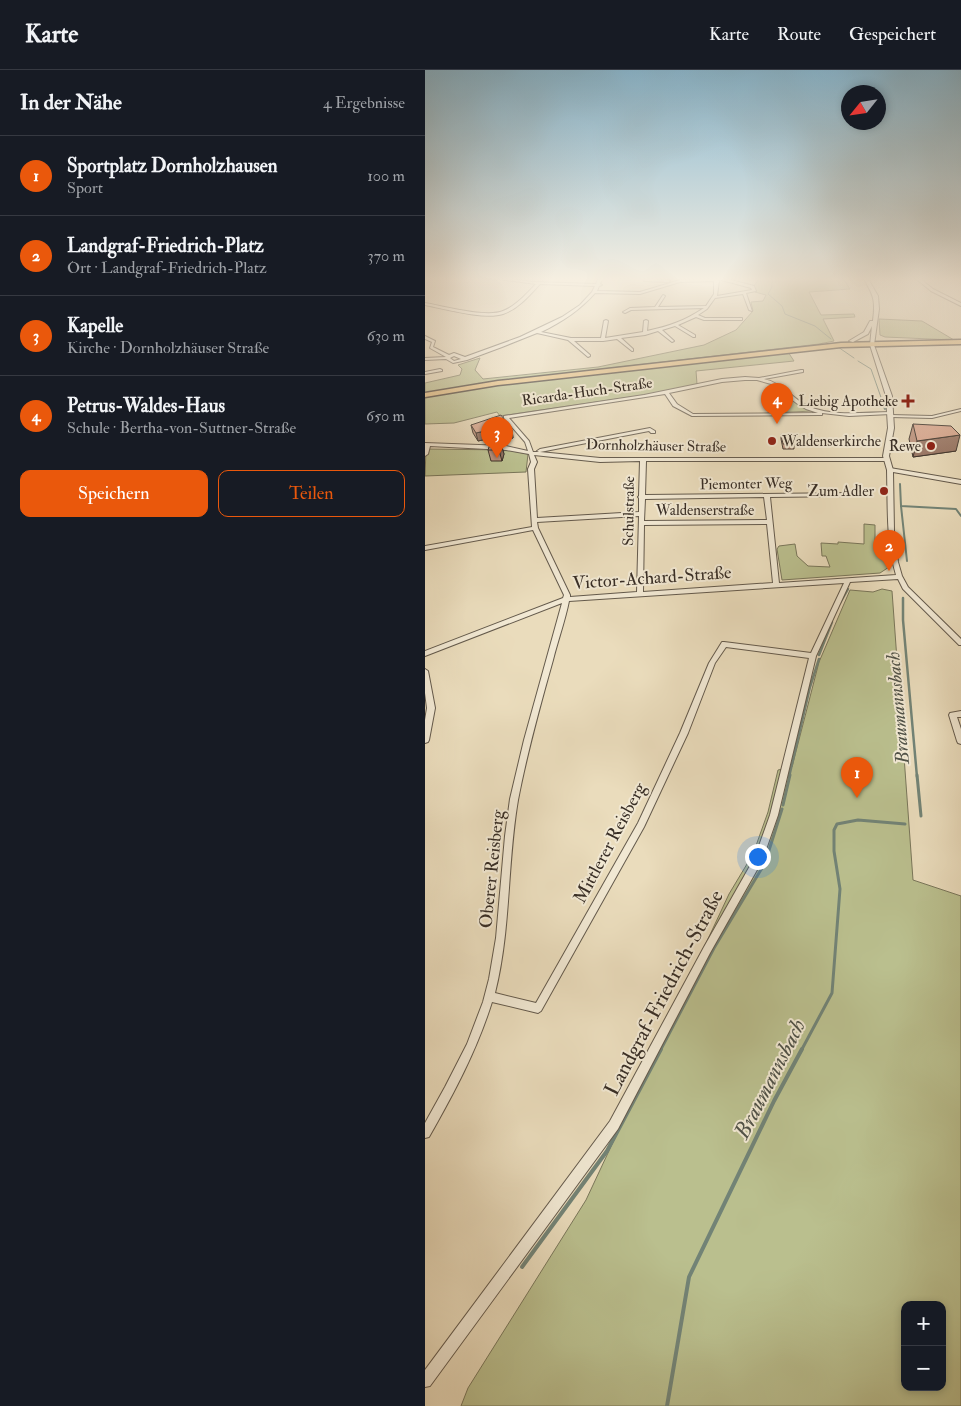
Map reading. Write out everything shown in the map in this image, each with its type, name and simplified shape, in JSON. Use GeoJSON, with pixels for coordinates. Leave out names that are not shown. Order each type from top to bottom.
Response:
{"type":"FeatureCollection","features":[{"type":"Feature","properties":{"kind":"main road"},"geometry":{"type":"LineString","coordinates":[[702,360],[851,341],[960,342]]}},
{"type":"Feature","properties":{"kind":"main road"},"geometry":{"type":"LineString","coordinates":[[425,395],[498,383],[872,341],[960,342]]}},
{"type":"Feature","properties":{"kind":"street"},"geometry":{"type":"LineString","coordinates":[[430,339],[434,342],[431,346],[447,357]]}},
{"type":"Feature","properties":{"kind":"street"},"geometry":{"type":"LineString","coordinates":[[425,359],[457,354],[465,359],[516,339]]}},
{"type":"Feature","properties":{"kind":"street"},"geometry":{"type":"LineString","coordinates":[[569,340],[613,339]]}},
{"type":"Feature","properties":{"kind":"street"},"geometry":{"type":"LineString","coordinates":[[619,339],[632,350]]}},
{"type":"Feature","properties":{"kind":"street"},"geometry":{"type":"LineString","coordinates":[[569,340],[588,356]]}},
{"type":"Feature","properties":{"kind":"street"},"geometry":{"type":"LineString","coordinates":[[872,341],[889,396],[891,415],[887,459],[890,470],[894,552],[898,577],[912,596],[961,643]]}},
{"type":"Feature","properties":{"kind":"street"},"geometry":{"type":"LineString","coordinates":[[877,356],[880,346],[888,342]]}},
{"type":"Feature","properties":{"kind":"street"},"geometry":{"type":"LineString","coordinates":[[425,373],[440,370]]}},
{"type":"Feature","properties":{"kind":"street","name":"Ricarda-Huch-Straße"},"geometry":{"type":"LineString","coordinates":[[520,441],[507,417],[666,393],[699,384],[759,379],[801,371]]}},
{"type":"Feature","properties":{"kind":"street","name":"Ricarda-Huch-Straße"},"geometry":{"type":"LineString","coordinates":[[759,379],[782,387],[807,408],[831,414],[932,417],[961,410]]}},
{"type":"Feature","properties":{"kind":"street"},"geometry":{"type":"LineString","coordinates":[[666,393],[675,405],[692,415],[831,414]]}},
{"type":"Feature","properties":{"kind":"street"},"geometry":{"type":"LineString","coordinates":[[531,453],[563,445],[650,429],[653,432]]}},
{"type":"Feature","properties":{"kind":"street"},"geometry":{"type":"LineString","coordinates":[[506,448],[520,441],[531,453],[534,462],[531,469],[535,528],[567,595],[566,598]]}},
{"type":"Feature","properties":{"kind":"street"},"geometry":{"type":"LineString","coordinates":[[425,454],[427,444]]}},
{"type":"Feature","properties":{"kind":"street","name":"Dornholzhäuser Straße"},"geometry":{"type":"LineString","coordinates":[[427,444],[506,448],[531,453],[600,460],[887,459]]}},
{"type":"Feature","properties":{"kind":"street","name":"Schulstraße"},"geometry":{"type":"LineString","coordinates":[[640,593],[643,460]]}},
{"type":"Feature","properties":{"kind":"street"},"geometry":{"type":"LineString","coordinates":[[890,470],[961,482]]}},
{"type":"Feature","properties":{"kind":"street","name":"Piemonter Weg"},"geometry":{"type":"LineString","coordinates":[[641,497],[852,494]]}},
{"type":"Feature","properties":{"kind":"street"},"geometry":{"type":"LineString","coordinates":[[767,496],[776,584]]}},
{"type":"Feature","properties":{"kind":"street"},"geometry":{"type":"LineString","coordinates":[[535,520],[641,514]]}},
{"type":"Feature","properties":{"kind":"street","name":"Waldenserstraße"},"geometry":{"type":"LineString","coordinates":[[641,523],[769,522]]}},
{"type":"Feature","properties":{"kind":"street"},"geometry":{"type":"LineString","coordinates":[[425,548],[535,528]]}},
{"type":"Feature","properties":{"kind":"street","name":"Victor-Achard-Straße"},"geometry":{"type":"LineString","coordinates":[[425,654],[566,598],[898,577]]}},
{"type":"Feature","properties":{"kind":"street","name":"Landgraf-Friedrich-Straße"},"geometry":{"type":"LineString","coordinates":[[425,1381],[614,1125],[707,950],[759,858],[774,815],[813,656],[848,580]]}},
{"type":"Feature","properties":{"kind":"street","name":"Oberer Reisberg"},"geometry":{"type":"LineString","coordinates":[[425,1132],[453,1086],[480,1027],[489,996],[501,932],[511,819],[536,709],[566,598]]}},
{"type":"Feature","properties":{"kind":"street","name":"Mittlerer Reisberg"},"geometry":{"type":"LineString","coordinates":[[489,996],[538,1008],[641,824],[684,734],[712,663],[724,644],[813,656]]}},
{"type":"Feature","properties":{"kind":"street"},"geometry":{"type":"LineString","coordinates":[[425,671],[428,709],[425,740]]}},
{"type":"Feature","properties":{"kind":"street"},"geometry":{"type":"LineString","coordinates":[[961,714],[953,715],[961,741]]}},
{"type":"Feature","properties":{"kind":"green space"},"geometry":{"type":"Polygon","coordinates":[[[716,339],[833,339],[834,341],[498,381],[425,393],[425,383],[460,375],[462,369],[458,365],[480,358],[475,370],[483,379],[598,367],[704,345],[716,339]]]}},
{"type":"Feature","properties":{"kind":"green space"},"geometry":{"type":"Polygon","coordinates":[[[788,352],[794,361],[696,371],[697,384],[665,392],[500,416],[497,412],[454,423],[425,424],[425,397],[499,384],[788,352]]]}},
{"type":"Feature","properties":{"kind":"green space"},"geometry":{"type":"Polygon","coordinates":[[[793,399],[814,411],[768,413],[775,403],[781,400],[793,399]]]}},
{"type":"Feature","properties":{"kind":"green space"},"geometry":{"type":"Polygon","coordinates":[[[426,449],[507,450],[528,454],[526,472],[425,476],[426,449]]]}},
{"type":"Feature","properties":{"kind":"green space"},"geometry":{"type":"Polygon","coordinates":[[[864,524],[875,525],[875,542],[888,544],[889,567],[880,573],[782,580],[777,549],[779,546],[795,544],[797,556],[808,566],[830,567],[826,556],[822,556],[821,543],[864,544],[864,524]]]}},
{"type":"Feature","properties":{"kind":"green space"},"geometry":{"type":"Polygon","coordinates":[[[882,589],[892,591],[913,880],[961,896],[961,1406],[461,1406],[468,1388],[586,1200],[729,894],[753,854],[768,812],[778,770],[792,767],[819,662],[850,590],[873,592],[882,589]]]}},
{"type":"Feature","properties":{"kind":"building"},"geometry":{"type":"Polygon","coordinates":[[[501,415],[512,430],[501,432],[498,428],[476,433],[471,425],[501,415]]]}},
{"type":"Feature","properties":{"kind":"building"},"geometry":{"type":"Polygon","coordinates":[[[913,424],[951,426],[960,435],[917,441],[913,424]]]}},
{"type":"Feature","properties":{"kind":"building"},"geometry":{"type":"Polygon","coordinates":[[[781,434],[793,434],[794,444],[783,444],[781,434]]]}},
{"type":"Feature","properties":{"kind":"building"},"geometry":{"type":"Polygon","coordinates":[[[490,444],[501,444],[499,450],[488,450],[490,444]]]}},
{"type":"Feature","properties":{"kind":"waterway"},"geometry":{"type":"LineString","coordinates":[[838,347],[854,358]]}},
{"type":"Feature","properties":{"kind":"waterway"},"geometry":{"type":"LineString","coordinates":[[858,361],[871,369],[883,403]]}},
{"type":"Feature","properties":{"kind":"waterway"},"geometry":{"type":"LineString","coordinates":[[882,402],[885,409]]}},
{"type":"Feature","properties":{"kind":"waterway"},"geometry":{"type":"LineString","coordinates":[[900,484],[901,506]]}},
{"type":"Feature","properties":{"kind":"waterway"},"geometry":{"type":"LineString","coordinates":[[901,506],[956,509],[961,516]]}},
{"type":"Feature","properties":{"kind":"waterway","name":"Braumannsbach"},"geometry":{"type":"LineString","coordinates":[[901,506],[907,561]]}},
{"type":"Feature","properties":{"kind":"waterway"},"geometry":{"type":"LineString","coordinates":[[840,603],[848,589]]}},
{"type":"Feature","properties":{"kind":"waterway","name":"Braumannsbach"},"geometry":{"type":"LineString","coordinates":[[903,598],[903,620],[917,777]]}},
{"type":"Feature","properties":{"kind":"waterway"},"geometry":{"type":"LineString","coordinates":[[819,655],[832,622]]}},
{"type":"Feature","properties":{"kind":"waterway"},"geometry":{"type":"LineString","coordinates":[[789,777],[810,687],[819,659]]}},
{"type":"Feature","properties":{"kind":"waterway"},"geometry":{"type":"LineString","coordinates":[[783,805],[790,775]]}},
{"type":"Feature","properties":{"kind":"waterway","name":"Braumannsbach"},"geometry":{"type":"LineString","coordinates":[[917,775],[921,816]]}},
{"type":"Feature","properties":{"kind":"waterway"},"geometry":{"type":"LineString","coordinates":[[660,1051],[714,948],[765,863],[782,809]]}},
{"type":"Feature","properties":{"kind":"waterway","name":"Braumannsbach"},"geometry":{"type":"LineString","coordinates":[[801,1051],[832,993],[840,889],[834,851],[834,830],[837,824],[858,820],[905,824]]}},
{"type":"Feature","properties":{"kind":"waterway"},"geometry":{"type":"LineString","coordinates":[[522,1267],[607,1151],[661,1049]]}},
{"type":"Feature","properties":{"kind":"waterway","name":"Braumannsbach"},"geometry":{"type":"LineString","coordinates":[[667,1406],[689,1277],[774,1101],[802,1049]]}},
{"type":"Feature","properties":{"kind":"place","name":"Liebig Apotheke"},"geometry":{"type":"Point","coordinates":[908,401]}},
{"type":"Feature","properties":{"kind":"place","name":"Petrus-Waldes-Haus"},"geometry":{"type":"Point","coordinates":[777,424]}},
{"type":"Feature","properties":{"kind":"place","name":"Waldenserkirche"},"geometry":{"type":"Point","coordinates":[772,441]}},
{"type":"Feature","properties":{"kind":"place","name":"Rewe"},"geometry":{"type":"Point","coordinates":[931,446]}},
{"type":"Feature","properties":{"kind":"place","name":"Kapelle"},"geometry":{"type":"Point","coordinates":[497,458]}},
{"type":"Feature","properties":{"kind":"place","name":"Zum Adler"},"geometry":{"type":"Point","coordinates":[884,491]}},
{"type":"Feature","properties":{"kind":"place","name":"Landgraf-Friedrich-Platz"},"geometry":{"type":"Point","coordinates":[889,571]}},
{"type":"Feature","properties":{"kind":"place","name":"Sportplatz Dornholzhausen"},"geometry":{"type":"Point","coordinates":[857,798]}}]}
